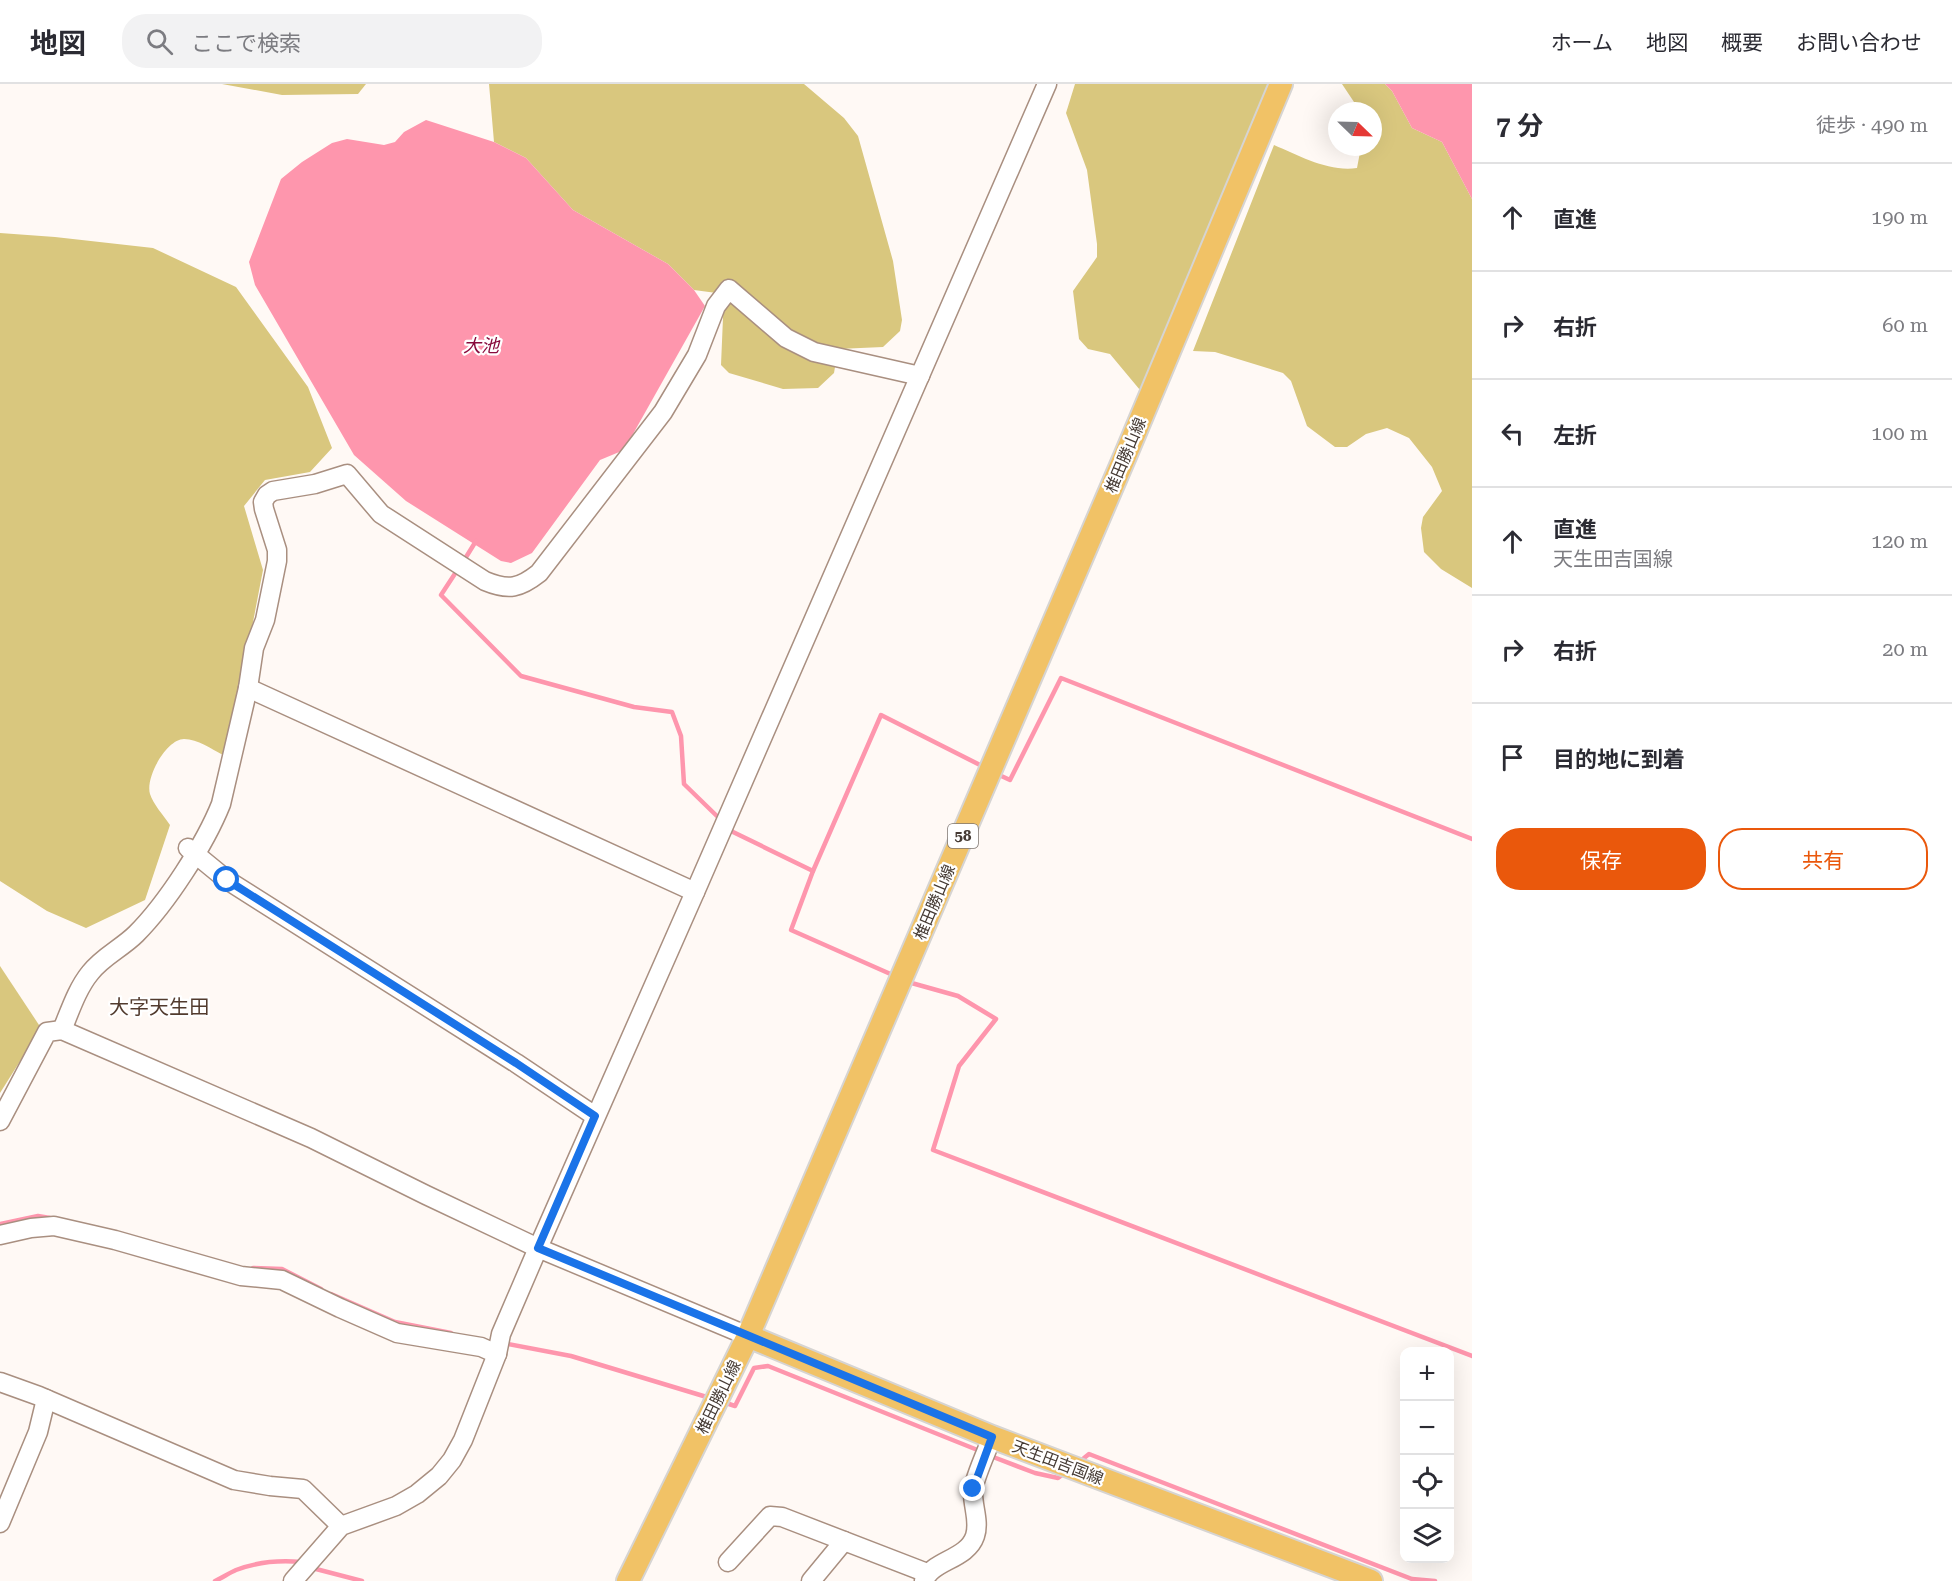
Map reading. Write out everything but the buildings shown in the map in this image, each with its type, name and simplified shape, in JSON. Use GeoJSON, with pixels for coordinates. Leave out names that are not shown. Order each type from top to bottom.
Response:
{"type":"FeatureCollection","features":[{"type":"Feature","properties":{"kind":"main road","name":"椎田勝山線"},"geometry":{"type":"LineString","coordinates":[[628,1581],[748,1336],[1126,453],[1281,84]]}},
{"type":"Feature","properties":{"kind":"main road","name":"天生田吉国線"},"geometry":{"type":"LineString","coordinates":[[748,1336],[992,1437],[1371,1581]]}},
{"type":"Feature","properties":{"kind":"street"},"geometry":{"type":"LineString","coordinates":[[293,1581],[341,1526],[396,1506],[417,1494],[439,1476],[452,1460],[463,1440],[497,1354],[501,1334],[538,1248],[1047,84]]}},
{"type":"Feature","properties":{"kind":"street"},"geometry":{"type":"LineString","coordinates":[[62,1030],[77,994],[91,972],[135,935],[165,898],[192,850],[214,820],[221,804],[248,688],[254,648],[265,620],[274,585],[277,550],[264,509],[263,502],[267,495],[273,491],[315,484],[347,474],[381,514],[485,581],[499,587],[512,588],[526,583],[539,573],[663,412],[697,355],[716,306],[729,289],[786,338],[814,352],[920,375]]}},
{"type":"Feature","properties":{"kind":"street"},"geometry":{"type":"LineString","coordinates":[[248,688],[695,892]]}},
{"type":"Feature","properties":{"kind":"street"},"geometry":{"type":"LineString","coordinates":[[192,850],[227,880],[516,1063],[595,1116]]}},
{"type":"Feature","properties":{"kind":"street"},"geometry":{"type":"LineString","coordinates":[[0,1121],[47,1032],[62,1030],[311,1138],[538,1248],[748,1336]]}},
{"type":"Feature","properties":{"kind":"street"},"geometry":{"type":"LineString","coordinates":[[0,1235],[54,1226],[126,1243],[241,1276],[282,1280],[397,1333],[481,1347],[497,1354]]}},
{"type":"Feature","properties":{"kind":"street"},"geometry":{"type":"LineString","coordinates":[[0,1382],[46,1399],[234,1480],[303,1489],[341,1526]]}},
{"type":"Feature","properties":{"kind":"street"},"geometry":{"type":"LineString","coordinates":[[0,1523],[38,1432],[46,1399]]}},
{"type":"Feature","properties":{"kind":"street"},"geometry":{"type":"LineString","coordinates":[[728,1562],[770,1516],[782,1517],[844,1541],[925,1577],[968,1548],[974,1537],[976,1527],[973,1489],[992,1437]]}},
{"type":"Feature","properties":{"kind":"street"},"geometry":{"type":"LineString","coordinates":[[811,1581],[844,1541]]}},
{"type":"Feature","properties":{"kind":"shaded area"},"geometry":{"type":"Polygon","coordinates":[[[222,84],[366,84],[358,94],[282,95],[222,84]]]}},
{"type":"Feature","properties":{"kind":"shaded area"},"geometry":{"type":"Polygon","coordinates":[[[489,84],[804,84],[844,118],[858,136],[893,261],[902,320],[900,331],[883,347],[838,349],[834,373],[818,388],[783,389],[729,373],[721,365],[724,294],[694,290],[668,264],[573,210],[526,158],[494,142],[489,84]]]}},
{"type":"Feature","properties":{"kind":"shaded area"},"geometry":{"type":"Polygon","coordinates":[[[1075,84],[1268,84],[1140,390],[1110,354],[1088,349],[1079,339],[1073,291],[1097,257],[1097,244],[1087,170],[1066,113],[1075,84]]]}},
{"type":"Feature","properties":{"kind":"shaded area"},"geometry":{"type":"Polygon","coordinates":[[[1342,84],[1385,84],[1392,91],[1412,128],[1442,142],[1472,199],[1472,588],[1441,569],[1424,552],[1421,528],[1423,517],[1442,491],[1432,467],[1409,438],[1387,428],[1366,434],[1347,447],[1335,447],[1307,426],[1291,381],[1283,373],[1215,352],[1193,351],[1274,145],[1335,168],[1357,168],[1359,156],[1382,156],[1382,102],[1354,102],[1342,84]]]}},
{"type":"Feature","properties":{"kind":"shaded area"},"geometry":{"type":"Polygon","coordinates":[[[0,233],[153,248],[236,287],[308,387],[332,448],[310,472],[265,480],[244,506],[263,570],[238,700],[223,755],[189,739],[177,741],[164,752],[154,769],[149,787],[154,802],[170,825],[145,900],[86,928],[47,911],[0,881],[0,233]]]}},
{"type":"Feature","properties":{"kind":"shaded area"},"geometry":{"type":"Polygon","coordinates":[[[0,966],[41,1028],[0,1093],[0,966]]]}},
{"type":"Feature","properties":{"kind":"water"},"geometry":{"type":"Polygon","coordinates":[[[1385,84],[1472,84],[1472,199],[1442,142],[1412,128],[1392,91],[1385,84]]]}},
{"type":"Feature","properties":{"kind":"water","name":"大池"},"geometry":{"type":"Polygon","coordinates":[[[426,120],[494,142],[526,158],[573,210],[668,264],[694,290],[705,306],[624,450],[600,460],[532,553],[511,563],[501,561],[406,501],[354,455],[255,285],[249,262],[281,179],[302,162],[332,143],[347,139],[384,145],[395,142],[404,132],[426,120]]]}},
{"type":"Feature","properties":{"kind":"waterway"},"geometry":{"type":"LineString","coordinates":[[463,562],[476,541]]}},
{"type":"Feature","properties":{"kind":"waterway"},"geometry":{"type":"LineString","coordinates":[[458,569],[441,595],[521,676],[634,707],[672,712],[681,736],[684,784],[722,821]]}},
{"type":"Feature","properties":{"kind":"waterway"},"geometry":{"type":"LineString","coordinates":[[997,774],[1010,780],[1061,678],[1472,839]]}},
{"type":"Feature","properties":{"kind":"waterway"},"geometry":{"type":"LineString","coordinates":[[728,827],[733,832],[813,871],[881,715],[984,767]]}},
{"type":"Feature","properties":{"kind":"waterway"},"geometry":{"type":"LineString","coordinates":[[813,871],[791,930],[895,976]]}},
{"type":"Feature","properties":{"kind":"waterway"},"geometry":{"type":"LineString","coordinates":[[908,982],[958,996],[996,1019],[959,1066],[933,1150],[1472,1356]]}},
{"type":"Feature","properties":{"kind":"waterway"},"geometry":{"type":"LineString","coordinates":[[0,1224],[38,1216],[50,1218]]}},
{"type":"Feature","properties":{"kind":"waterway"},"geometry":{"type":"LineString","coordinates":[[253,1268],[282,1269],[321,1289]]}},
{"type":"Feature","properties":{"kind":"waterway"},"geometry":{"type":"LineString","coordinates":[[331,1294],[395,1322],[451,1333]]}},
{"type":"Feature","properties":{"kind":"waterway"},"geometry":{"type":"LineString","coordinates":[[503,1343],[571,1356],[710,1398]]}},
{"type":"Feature","properties":{"kind":"waterway"},"geometry":{"type":"LineString","coordinates":[[723,1402],[735,1406],[754,1368],[768,1366],[980,1451]]}},
{"type":"Feature","properties":{"kind":"waterway"},"geometry":{"type":"LineString","coordinates":[[1078,1463],[1089,1454],[1412,1579],[1435,1581]]}},
{"type":"Feature","properties":{"kind":"waterway"},"geometry":{"type":"LineString","coordinates":[[988,1455],[1035,1473],[1058,1478],[1066,1472]]}},
{"type":"Feature","properties":{"kind":"waterway"},"geometry":{"type":"LineString","coordinates":[[215,1581],[236,1570],[260,1563],[301,1562]]}},
{"type":"Feature","properties":{"kind":"waterway"},"geometry":{"type":"LineString","coordinates":[[316,1569],[362,1581]]}},
{"type":"Feature","properties":{"kind":"district","name":"大字天生田"},"geometry":{"type":"Point","coordinates":[159,1007]}},
{"type":"Feature","properties":{"kind":"route"},"geometry":{"type":"LineString","coordinates":[[227,880],[516,1063],[595,1116],[538,1248],[992,1437],[973,1489]]}}]}
